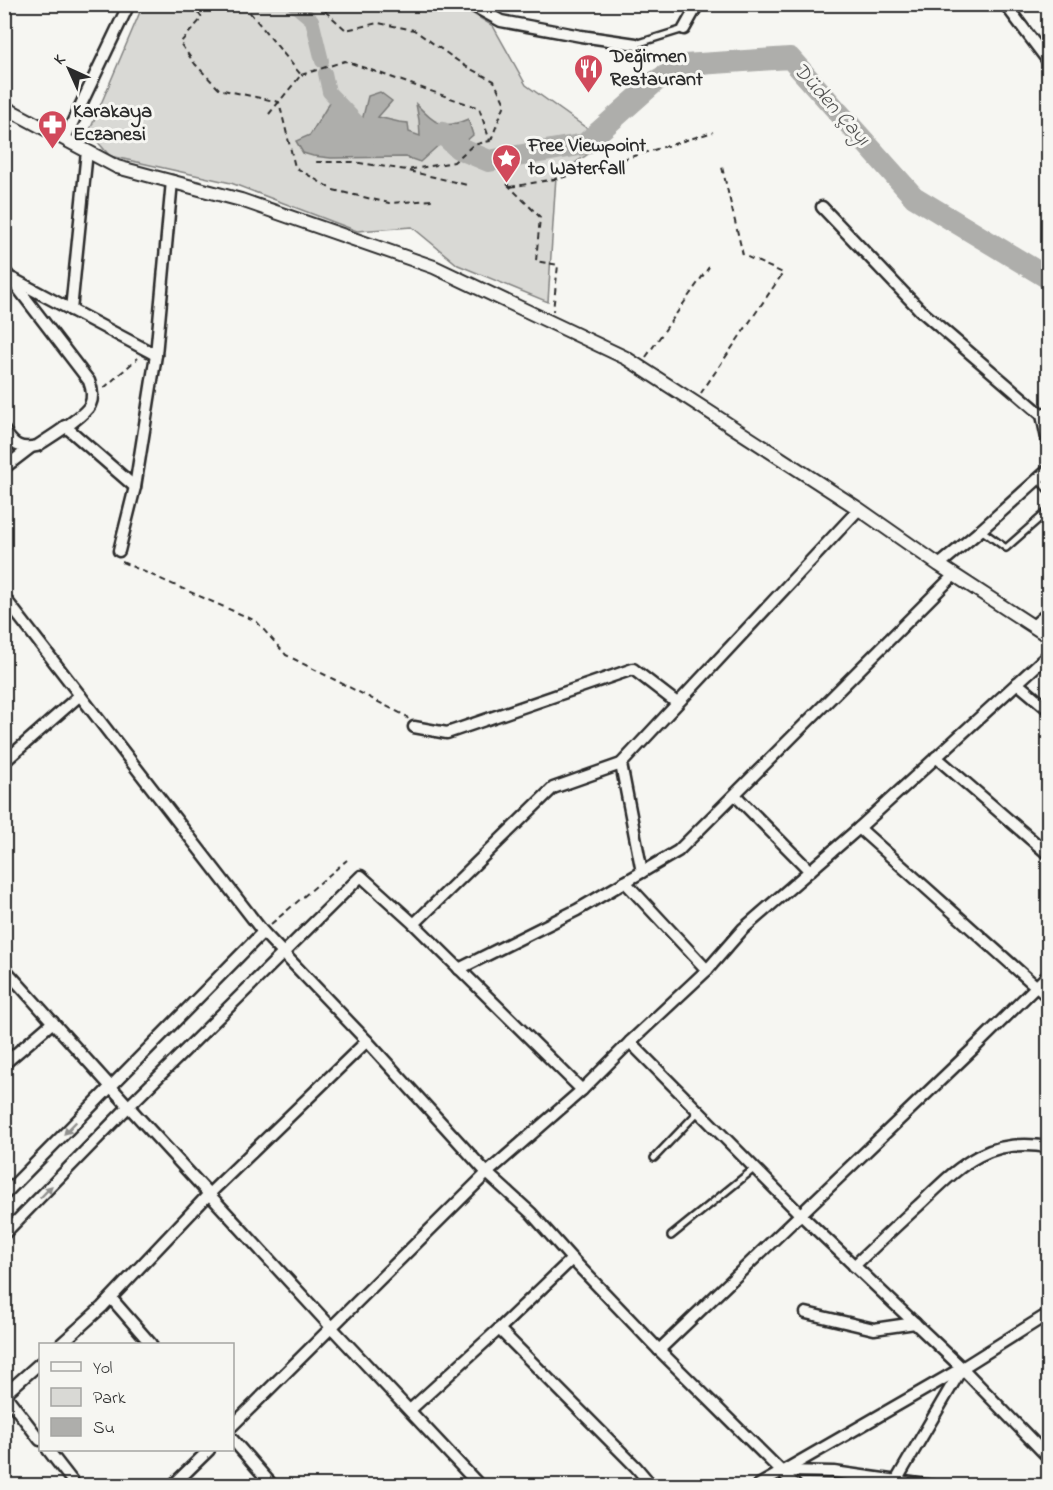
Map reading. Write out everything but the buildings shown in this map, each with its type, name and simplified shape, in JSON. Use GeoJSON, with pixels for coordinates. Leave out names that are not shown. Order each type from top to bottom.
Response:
{"type":"FeatureCollection","features":[{"type":"Feature","properties":{"kind":"street"},"geometry":{"type":"LineString","coordinates":[[65,138],[129,4]]}},
{"type":"Feature","properties":{"kind":"street"},"geometry":{"type":"LineString","coordinates":[[470,4],[501,21],[636,44]]}},
{"type":"Feature","properties":{"kind":"street"},"geometry":{"type":"LineString","coordinates":[[684,29],[698,4]]}},
{"type":"Feature","properties":{"kind":"street"},"geometry":{"type":"LineString","coordinates":[[1005,4],[1048,61]]}},
{"type":"Feature","properties":{"kind":"street"},"geometry":{"type":"LineString","coordinates":[[4,107],[117,167],[240,200],[434,267],[626,358],[859,509],[939,565],[1048,636]]}},
{"type":"Feature","properties":{"kind":"street"},"geometry":{"type":"LineString","coordinates":[[71,310],[87,151]]}},
{"type":"Feature","properties":{"kind":"street"},"geometry":{"type":"LineString","coordinates":[[119,550],[135,488],[172,181]]}},
{"type":"Feature","properties":{"kind":"street"},"geometry":{"type":"LineString","coordinates":[[822,207],[920,310],[1045,414],[1048,443]]}},
{"type":"Feature","properties":{"kind":"street"},"geometry":{"type":"LineString","coordinates":[[7,273],[151,353]]}},
{"type":"Feature","properties":{"kind":"street"},"geometry":{"type":"LineString","coordinates":[[4,430],[15,444],[30,448],[38,446],[78,417],[90,406],[93,398],[89,381],[7,273]]}},
{"type":"Feature","properties":{"kind":"street"},"geometry":{"type":"LineString","coordinates":[[65,426],[135,488]]}},
{"type":"Feature","properties":{"kind":"street"},"geometry":{"type":"LineString","coordinates":[[4,468],[30,448]]}},
{"type":"Feature","properties":{"kind":"street"},"geometry":{"type":"LineString","coordinates":[[939,565],[1048,470]]}},
{"type":"Feature","properties":{"kind":"street"},"geometry":{"type":"LineString","coordinates":[[414,924],[553,788],[621,764],[859,509]]}},
{"type":"Feature","properties":{"kind":"street"},"geometry":{"type":"LineString","coordinates":[[459,969],[577,910],[678,851],[954,575]]}},
{"type":"Feature","properties":{"kind":"street"},"geometry":{"type":"LineString","coordinates":[[4,597],[263,932],[367,1041],[487,1173],[531,1213],[659,1350],[796,1485]]}},
{"type":"Feature","properties":{"kind":"street"},"geometry":{"type":"LineString","coordinates":[[1033,626],[1048,614]]}},
{"type":"Feature","properties":{"kind":"street"},"geometry":{"type":"LineString","coordinates":[[234,1424],[487,1173],[582,1090],[707,970],[743,929],[859,828],[1048,655]]}},
{"type":"Feature","properties":{"kind":"street"},"geometry":{"type":"LineString","coordinates":[[414,727],[447,733],[633,669],[677,703]]}},
{"type":"Feature","properties":{"kind":"street"},"geometry":{"type":"LineString","coordinates":[[1017,683],[1048,710]]}},
{"type":"Feature","properties":{"kind":"street"},"geometry":{"type":"LineString","coordinates":[[5,761],[80,695]]}},
{"type":"Feature","properties":{"kind":"street"},"geometry":{"type":"LineString","coordinates":[[936,757],[1048,854]]}},
{"type":"Feature","properties":{"kind":"street"},"geometry":{"type":"LineString","coordinates":[[621,764],[642,872]]}},
{"type":"Feature","properties":{"kind":"street"},"geometry":{"type":"LineString","coordinates":[[735,795],[810,871]]}},
{"type":"Feature","properties":{"kind":"street"},"geometry":{"type":"LineString","coordinates":[[859,828],[1048,997]]}},
{"type":"Feature","properties":{"kind":"street"},"geometry":{"type":"LineString","coordinates":[[4,1234],[129,1106],[361,876],[414,924],[582,1090]]}},
{"type":"Feature","properties":{"kind":"street"},"geometry":{"type":"LineString","coordinates":[[625,882],[707,970]]}},
{"type":"Feature","properties":{"kind":"street"},"geometry":{"type":"LineString","coordinates":[[4,1195],[263,932]]}},
{"type":"Feature","properties":{"kind":"street"},"geometry":{"type":"LineString","coordinates":[[4,968],[332,1328],[480,1485]]}},
{"type":"Feature","properties":{"kind":"street"},"geometry":{"type":"LineString","coordinates":[[659,1350],[1048,975]]}},
{"type":"Feature","properties":{"kind":"street"},"geometry":{"type":"LineString","coordinates":[[4,1064],[53,1022]]}},
{"type":"Feature","properties":{"kind":"street"},"geometry":{"type":"LineString","coordinates":[[62,1343],[111,1298],[209,1194],[367,1041]]}},
{"type":"Feature","properties":{"kind":"street"},"geometry":{"type":"LineString","coordinates":[[630,1042],[800,1214],[962,1368],[1048,1456]]}},
{"type":"Feature","properties":{"kind":"street"},"geometry":{"type":"LineString","coordinates":[[854,1266],[950,1176],[971,1160],[1008,1146],[1048,1147]]}},
{"type":"Feature","properties":{"kind":"street"},"geometry":{"type":"LineString","coordinates":[[410,1410],[572,1259]]}},
{"type":"Feature","properties":{"kind":"street"},"geometry":{"type":"LineString","coordinates":[[111,1298],[150,1343]]}},
{"type":"Feature","properties":{"kind":"street"},"geometry":{"type":"LineString","coordinates":[[806,1313],[874,1329],[915,1323]]}},
{"type":"Feature","properties":{"kind":"street"},"geometry":{"type":"LineString","coordinates":[[757,1485],[962,1368],[1048,1314]]}},
{"type":"Feature","properties":{"kind":"street"},"geometry":{"type":"LineString","coordinates":[[499,1329],[652,1485]]}},
{"type":"Feature","properties":{"kind":"street"},"geometry":{"type":"LineString","coordinates":[[39,1364],[5,1394],[39,1439]]}},
{"type":"Feature","properties":{"kind":"street"},"geometry":{"type":"LineString","coordinates":[[896,1481],[962,1368]]}},
{"type":"Feature","properties":{"kind":"street"},"geometry":{"type":"LineString","coordinates":[[234,1441],[273,1485]]}},
{"type":"Feature","properties":{"kind":"street"},"geometry":{"type":"LineString","coordinates":[[50,1451],[76,1485]]}},
{"type":"Feature","properties":{"kind":"street"},"geometry":{"type":"LineString","coordinates":[[172,1485],[206,1451]]}},
{"type":"Feature","properties":{"kind":"street"},"geometry":{"type":"LineString","coordinates":[[781,1472],[834,1472],[933,1485]]}},
{"type":"Feature","properties":{"kind":"lane"},"geometry":{"type":"LineString","coordinates":[[636,44],[684,29]]}},
{"type":"Feature","properties":{"kind":"lane"},"geometry":{"type":"LineString","coordinates":[[1038,479],[1048,490]]}},
{"type":"Feature","properties":{"kind":"lane"},"geometry":{"type":"LineString","coordinates":[[981,530],[1006,548],[1048,511]]}},
{"type":"Feature","properties":{"kind":"lane"},"geometry":{"type":"LineString","coordinates":[[654,1158],[699,1111]]}},
{"type":"Feature","properties":{"kind":"lane"},"geometry":{"type":"LineString","coordinates":[[671,1236],[755,1168]]}},
{"type":"Feature","properties":{"kind":"path"},"geometry":{"type":"LineString","coordinates":[[192,4],[202,18],[180,43],[195,64],[219,89],[279,102]]}},
{"type":"Feature","properties":{"kind":"path"},"geometry":{"type":"LineString","coordinates":[[243,4],[301,75]]}},
{"type":"Feature","properties":{"kind":"path"},"geometry":{"type":"LineString","coordinates":[[317,4],[346,30],[378,23],[414,30],[465,66],[494,81],[505,104],[490,141]]}},
{"type":"Feature","properties":{"kind":"path"},"geometry":{"type":"LineString","coordinates":[[269,114],[301,75],[345,61],[479,108],[490,141]]}},
{"type":"Feature","properties":{"kind":"path"},"geometry":{"type":"LineString","coordinates":[[279,102],[295,167],[333,190],[389,203],[433,200]]}},
{"type":"Feature","properties":{"kind":"path"},"geometry":{"type":"LineString","coordinates":[[551,322],[558,265],[536,261],[540,217],[509,186],[561,178],[713,132]]}},
{"type":"Feature","properties":{"kind":"path"},"geometry":{"type":"LineString","coordinates":[[406,170],[454,162],[473,145],[490,141]]}},
{"type":"Feature","properties":{"kind":"path"},"geometry":{"type":"LineString","coordinates":[[314,162],[353,162],[406,170],[467,185]]}},
{"type":"Feature","properties":{"kind":"path"},"geometry":{"type":"LineString","coordinates":[[694,402],[783,273],[743,255],[722,167]]}},
{"type":"Feature","properties":{"kind":"path"},"geometry":{"type":"LineString","coordinates":[[639,366],[709,267]]}},
{"type":"Feature","properties":{"kind":"path"},"geometry":{"type":"LineString","coordinates":[[93,398],[151,353]]}},
{"type":"Feature","properties":{"kind":"path"},"geometry":{"type":"LineString","coordinates":[[119,550],[121,561],[256,621],[286,655],[406,716],[414,727]]}},
{"type":"Feature","properties":{"kind":"path"},"geometry":{"type":"LineString","coordinates":[[263,932],[347,860]]}},
{"type":"Feature","properties":{"kind":"green space"},"geometry":{"type":"Polygon","coordinates":[[[457,4],[493,26],[526,85],[606,142],[556,176],[548,302],[458,265],[412,227],[357,231],[231,183],[110,156],[89,132],[143,5],[457,4]]]}},
{"type":"Feature","properties":{"kind":"water"},"geometry":{"type":"Polygon","coordinates":[[[380,92],[392,101],[378,117],[408,123],[409,132],[420,136],[416,104],[428,116],[445,125],[468,119],[473,135],[458,148],[441,143],[420,162],[406,157],[331,158],[303,153],[296,141],[310,135],[333,97],[337,99],[348,118],[361,125],[368,96],[380,92]]]}},
{"type":"Feature","properties":{"kind":"waterway"},"geometry":{"type":"LineString","coordinates":[[293,4],[312,20],[322,61]]}},
{"type":"Feature","properties":{"kind":"waterway","name":"Düden Çayı"},"geometry":{"type":"LineString","coordinates":[[436,136],[442,133],[458,148],[489,161],[585,144],[656,81],[684,65],[790,58],[914,197],[1048,278]]}},
{"type":"Feature","properties":{"kind":"waterway"},"geometry":{"type":"LineString","coordinates":[[325,73],[329,92],[372,137]]}},
{"type":"Feature","properties":{"kind":"place","name":"Değirmen Restaurant"},"geometry":{"type":"Point","coordinates":[589,94]}},
{"type":"Feature","properties":{"kind":"place","name":"Karakaya Eczanesi"},"geometry":{"type":"Point","coordinates":[52,150]}},
{"type":"Feature","properties":{"kind":"place","name":"Free Viewpoint to Waterfall"},"geometry":{"type":"Point","coordinates":[507,184]}}]}
